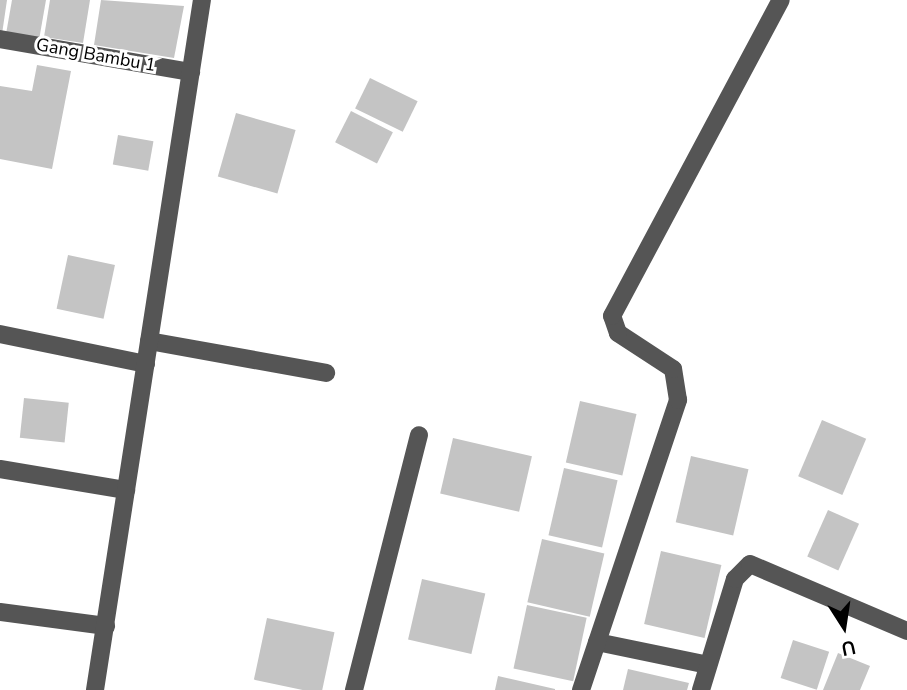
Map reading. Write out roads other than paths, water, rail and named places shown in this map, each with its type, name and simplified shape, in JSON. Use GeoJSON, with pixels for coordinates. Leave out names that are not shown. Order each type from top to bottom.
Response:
{"type":"FeatureCollection","features":[{"type":"Feature","properties":{"kind":"street"},"geometry":{"type":"LineString","coordinates":[[95,690],[202,0]]}},
{"type":"Feature","properties":{"kind":"street"},"geometry":{"type":"LineString","coordinates":[[581,690],[678,400],[679,382],[660,358],[618,333],[611,316],[781,0]]}},
{"type":"Feature","properties":{"kind":"street","name":"Gang Bambu 1"},"geometry":{"type":"LineString","coordinates":[[0,39],[191,72]]}},
{"type":"Feature","properties":{"kind":"street"},"geometry":{"type":"LineString","coordinates":[[0,334],[146,364]]}},
{"type":"Feature","properties":{"kind":"street"},"geometry":{"type":"LineString","coordinates":[[149,341],[326,373]]}},
{"type":"Feature","properties":{"kind":"street"},"geometry":{"type":"LineString","coordinates":[[354,690],[419,435]]}},
{"type":"Feature","properties":{"kind":"street"},"geometry":{"type":"LineString","coordinates":[[0,469],[126,490]]}},
{"type":"Feature","properties":{"kind":"street"},"geometry":{"type":"LineString","coordinates":[[701,690],[734,579],[750,564],[907,631]]}},
{"type":"Feature","properties":{"kind":"street"},"geometry":{"type":"LineString","coordinates":[[0,612],[106,626]]}},
{"type":"Feature","properties":{"kind":"street"},"geometry":{"type":"LineString","coordinates":[[597,642],[708,665]]}}]}
